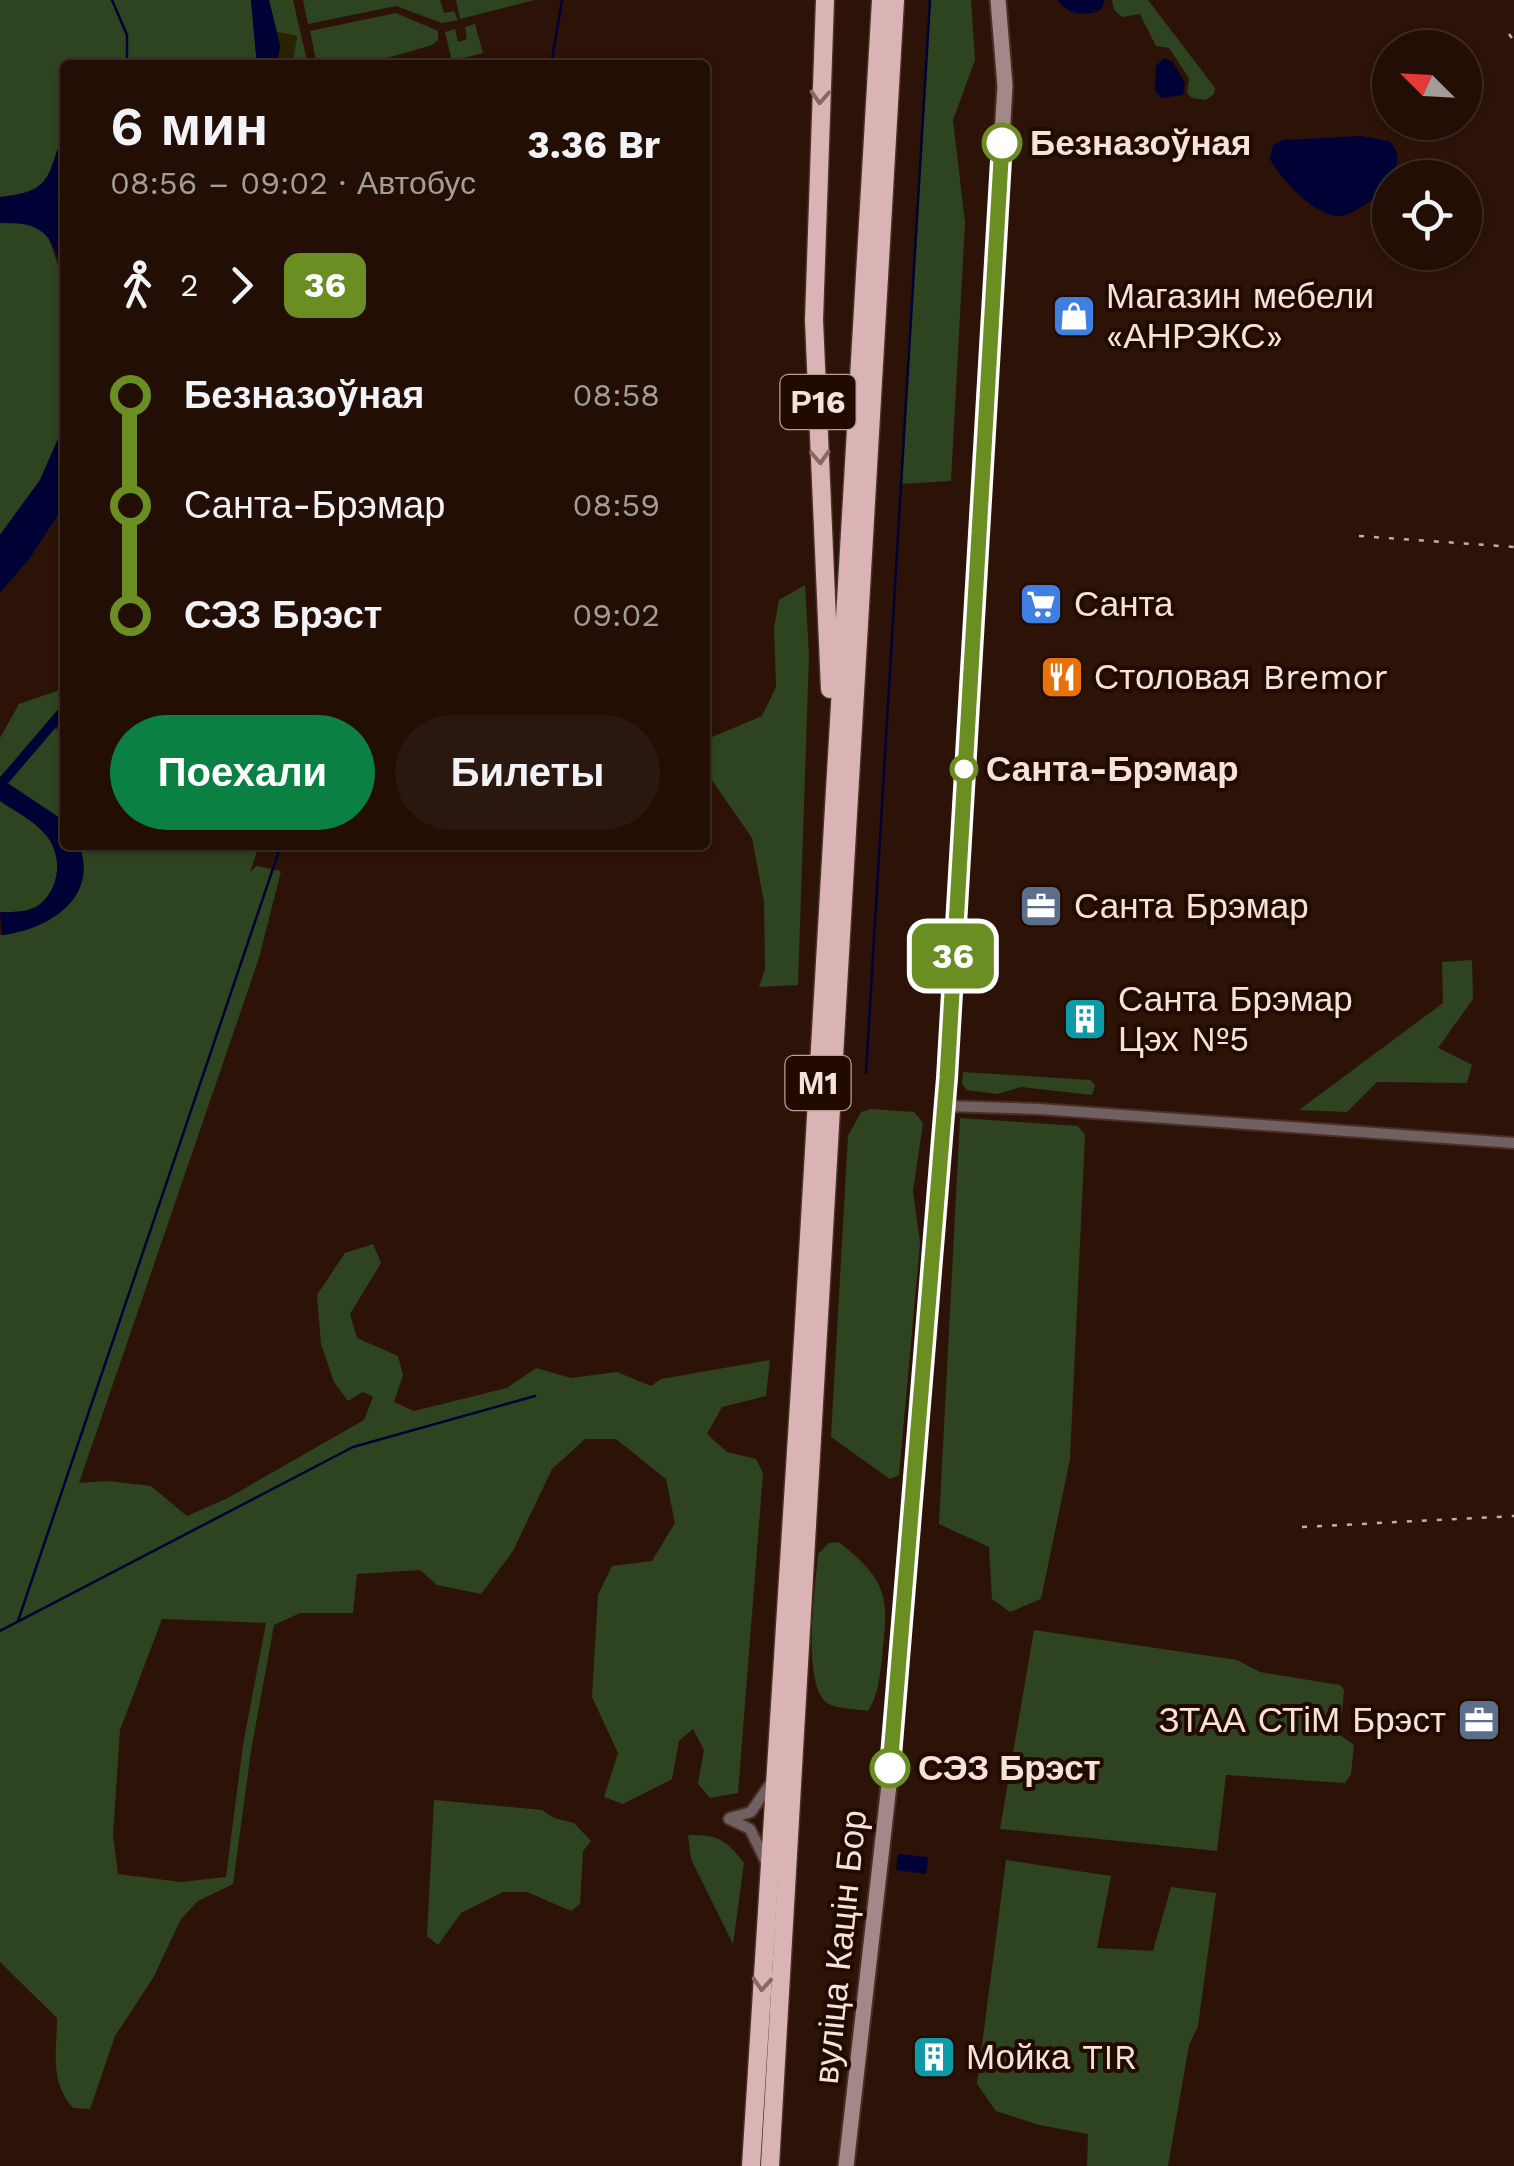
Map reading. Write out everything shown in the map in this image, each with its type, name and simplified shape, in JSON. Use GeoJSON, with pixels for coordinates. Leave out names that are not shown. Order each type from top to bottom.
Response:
{"type":"FeatureCollection","features":[{"type":"Feature","properties":{"kind":"highway","name":"Р16"},"geometry":{"type":"LineString","coordinates":[[825,0],[814,320],[834,803]]}},
{"type":"Feature","properties":{"kind":"highway","name":"М1"},"geometry":{"type":"LineString","coordinates":[[751,2166],[880,0]]}},
{"type":"Feature","properties":{"kind":"highway","name":"М1"},"geometry":{"type":"LineString","coordinates":[[770,2166],[895,0]]}},
{"type":"Feature","properties":{"kind":"main road","name":"вуліца Кацін Бор"},"geometry":{"type":"LineString","coordinates":[[846,2166],[890,1768],[945,1106],[1005,86],[998,0]]}},
{"type":"Feature","properties":{"kind":"street"},"geometry":{"type":"LineString","coordinates":[[945,1106],[1039,1109],[1514,1143]]}},
{"type":"Feature","properties":{"kind":"street"},"geometry":{"type":"LineString","coordinates":[[770,1874],[750,1829],[728,1819],[752,1812],[776,1773]]}},
{"type":"Feature","properties":{"kind":"green space"},"geometry":{"type":"Polygon","coordinates":[[[0,0],[251,0],[257,60],[60,60],[60,147],[53,167],[31,193],[0,197],[0,0]]]}},
{"type":"Feature","properties":{"kind":"green space"},"geometry":{"type":"Polygon","coordinates":[[[269,0],[293,0],[307,60],[293,60],[297,36],[277,32],[269,0]]]}},
{"type":"Feature","properties":{"kind":"green space"},"geometry":{"type":"Polygon","coordinates":[[[303,0],[440,0],[444,13],[454,11],[458,20],[442,23],[396,6],[308,24],[303,0]]]}},
{"type":"Feature","properties":{"kind":"green space"},"geometry":{"type":"Polygon","coordinates":[[[456,0],[534,0],[460,19],[456,0]]]}},
{"type":"Feature","properties":{"kind":"green space"},"geometry":{"type":"Polygon","coordinates":[[[929,0],[971,0],[975,60],[953,120],[965,223],[951,481],[901,484],[929,0]]]}},
{"type":"Feature","properties":{"kind":"green space"},"geometry":{"type":"Polygon","coordinates":[[[1112,0],[1148,0],[1215,88],[1214,94],[1206,100],[1192,98],[1187,93],[1189,78],[1169,48],[1156,46],[1140,14],[1122,17],[1114,10],[1112,0]]]}},
{"type":"Feature","properties":{"kind":"green space"},"geometry":{"type":"Polygon","coordinates":[[[396,13],[438,31],[438,40],[380,60],[316,60],[310,31],[396,13]]]}},
{"type":"Feature","properties":{"kind":"green space"},"geometry":{"type":"Polygon","coordinates":[[[475,24],[483,53],[452,60],[445,32],[455,29],[458,42],[467,39],[465,27],[475,24]]]}},
{"type":"Feature","properties":{"kind":"green space"},"geometry":{"type":"Polygon","coordinates":[[[0,223],[30,224],[48,236],[60,271],[60,434],[40,480],[0,535],[0,223]]]}},
{"type":"Feature","properties":{"kind":"green space"},"geometry":{"type":"Polygon","coordinates":[[[805,585],[809,655],[798,985],[759,987],[765,969],[764,902],[752,838],[710,777],[710,738],[762,716],[776,687],[774,628],[779,600],[805,585]]]}},
{"type":"Feature","properties":{"kind":"green space"},"geometry":{"type":"Polygon","coordinates":[[[60,688],[60,707],[51,719],[56,730],[60,725],[60,820],[0,778],[0,738],[19,704],[60,688]]]}},
{"type":"Feature","properties":{"kind":"green space"},"geometry":{"type":"Polygon","coordinates":[[[0,801],[40,829],[55,851],[57,871],[52,890],[39,905],[25,911],[0,912],[0,801]]]}},
{"type":"Feature","properties":{"kind":"green space"},"geometry":{"type":"Polygon","coordinates":[[[80,850],[257,850],[250,872],[257,866],[281,871],[259,958],[79,1483],[107,1481],[151,1486],[187,1516],[228,1498],[364,1420],[373,1397],[363,1392],[348,1401],[334,1382],[321,1344],[317,1295],[345,1253],[373,1244],[381,1263],[350,1314],[357,1338],[398,1356],[403,1375],[394,1402],[414,1411],[507,1388],[536,1368],[571,1378],[617,1372],[651,1386],[661,1379],[770,1360],[766,1396],[722,1407],[707,1434],[727,1452],[756,1459],[763,1473],[738,1793],[710,1798],[698,1784],[704,1750],[693,1729],[679,1741],[672,1779],[623,1804],[604,1797],[618,1753],[592,1697],[598,1595],[612,1566],[652,1561],[675,1523],[666,1479],[616,1439],[585,1439],[552,1469],[513,1551],[481,1594],[437,1585],[420,1570],[357,1574],[353,1613],[300,1613],[274,1625],[251,1751],[233,1884],[198,1901],[181,1919],[153,1978],[115,2036],[90,2109],[73,2108],[60,2087],[56,2065],[57,2018],[0,1962],[0,935],[50,918],[64,907],[81,880],[80,850]],[[162,1619],[120,1730],[113,1835],[118,1874],[181,1882],[226,1877],[243,1745],[266,1623],[162,1619]]]}},
{"type":"Feature","properties":{"kind":"green space"},"geometry":{"type":"Polygon","coordinates":[[[1472,960],[1473,999],[1438,1048],[1472,1065],[1467,1083],[1377,1082],[1347,1112],[1299,1110],[1443,1003],[1442,962],[1472,960]]]}},
{"type":"Feature","properties":{"kind":"green space"},"geometry":{"type":"Polygon","coordinates":[[[963,1072],[1090,1080],[1095,1085],[1092,1095],[1021,1087],[997,1094],[967,1090],[962,1084],[963,1072]]]}},
{"type":"Feature","properties":{"kind":"green space"},"geometry":{"type":"Polygon","coordinates":[[[861,1112],[914,1112],[923,1123],[913,1191],[920,1243],[899,1475],[890,1479],[831,1437],[848,1136],[861,1112]]]}},
{"type":"Feature","properties":{"kind":"green space"},"geometry":{"type":"Polygon","coordinates":[[[960,1118],[1078,1126],[1085,1135],[1070,1459],[1041,1599],[1010,1612],[992,1599],[989,1547],[939,1524],[960,1118]]]}},
{"type":"Feature","properties":{"kind":"green space"},"geometry":{"type":"Polygon","coordinates":[[[839,1542],[868,1569],[885,1606],[879,1679],[868,1711],[829,1704],[820,1694],[815,1678],[812,1634],[818,1554],[829,1543],[839,1542]]]}},
{"type":"Feature","properties":{"kind":"green space"},"geometry":{"type":"Polygon","coordinates":[[[1034,1630],[1237,1660],[1260,1672],[1340,1685],[1344,1690],[1340,1735],[1354,1745],[1351,1774],[1345,1783],[1226,1775],[1217,1851],[1000,1829],[1034,1630]]]}},
{"type":"Feature","properties":{"kind":"green space"},"geometry":{"type":"Polygon","coordinates":[[[434,1800],[542,1810],[574,1823],[591,1841],[583,1851],[580,1904],[571,1911],[527,1892],[503,1892],[461,1913],[438,1945],[427,1936],[434,1800]]]}},
{"type":"Feature","properties":{"kind":"green space"},"geometry":{"type":"Polygon","coordinates":[[[688,1835],[720,1840],[744,1863],[733,1944],[691,1859],[688,1835]]]}},
{"type":"Feature","properties":{"kind":"green space"},"geometry":{"type":"Polygon","coordinates":[[[1006,1860],[1111,1876],[1097,1948],[1153,1951],[1171,1887],[1216,1893],[1198,2026],[1189,2045],[1168,2166],[1087,2166],[1088,2134],[1039,2125],[996,2111],[977,2084],[1006,1860]]]}},
{"type":"Feature","properties":{"kind":"sand"},"geometry":{"type":"Polygon","coordinates":[[[277,32],[297,36],[293,60],[278,60],[277,32]]]}},
{"type":"Feature","properties":{"kind":"shaded area"},"geometry":{"type":"Polygon","coordinates":[[[251,0],[269,0],[280,46],[278,60],[257,60],[251,0]]]}},
{"type":"Feature","properties":{"kind":"shaded area"},"geometry":{"type":"Polygon","coordinates":[[[1057,0],[1105,0],[1101,10],[1083,14],[1066,9],[1057,0]]]}},
{"type":"Feature","properties":{"kind":"shaded area"},"geometry":{"type":"Polygon","coordinates":[[[1164,58],[1173,62],[1185,83],[1183,95],[1161,98],[1155,90],[1156,66],[1164,58]]]}},
{"type":"Feature","properties":{"kind":"shaded area"},"geometry":{"type":"Polygon","coordinates":[[[1361,136],[1389,141],[1397,160],[1372,160],[1372,199],[1359,209],[1336,216],[1307,202],[1270,159],[1273,145],[1283,140],[1361,136]]]}},
{"type":"Feature","properties":{"kind":"shaded area"},"geometry":{"type":"Polygon","coordinates":[[[60,144],[60,266],[48,237],[40,230],[0,223],[0,197],[31,190],[40,185],[60,144]]]}},
{"type":"Feature","properties":{"kind":"shaded area"},"geometry":{"type":"Polygon","coordinates":[[[60,434],[60,512],[30,558],[0,593],[0,535],[40,480],[60,434]]]}},
{"type":"Feature","properties":{"kind":"shaded area"},"geometry":{"type":"Polygon","coordinates":[[[0,778],[60,818],[60,850],[80,850],[84,864],[82,881],[66,908],[36,926],[2,935],[0,912],[25,911],[39,905],[52,890],[57,861],[45,834],[0,801],[0,778]]]}},
{"type":"Feature","properties":{"kind":"shaded area"},"geometry":{"type":"Polygon","coordinates":[[[898,1854],[928,1857],[926,1874],[896,1870],[898,1854]]]}},
{"type":"Feature","properties":{"kind":"waterway"},"geometry":{"type":"LineString","coordinates":[[112,0],[127,35],[127,60]]}},
{"type":"Feature","properties":{"kind":"waterway"},"geometry":{"type":"LineString","coordinates":[[552,60],[562,0]]}},
{"type":"Feature","properties":{"kind":"waterway"},"geometry":{"type":"LineString","coordinates":[[866,1073],[930,0]]}},
{"type":"Feature","properties":{"kind":"waterway"},"geometry":{"type":"LineString","coordinates":[[0,785],[60,715]]}},
{"type":"Feature","properties":{"kind":"waterway"},"geometry":{"type":"LineString","coordinates":[[18,1621],[279,850]]}},
{"type":"Feature","properties":{"kind":"waterway"},"geometry":{"type":"LineString","coordinates":[[0,1631],[353,1447],[535,1396]]}},
{"type":"Feature","properties":{"kind":"railway"},"geometry":{"type":"LineString","coordinates":[[1509,34],[1514,41]]}},
{"type":"Feature","properties":{"kind":"railway"},"geometry":{"type":"LineString","coordinates":[[1359,536],[1514,547]]}},
{"type":"Feature","properties":{"kind":"railway"},"geometry":{"type":"LineString","coordinates":[[1302,1527],[1514,1516]]}},
{"type":"Feature","properties":{"kind":"bus line","name":"36"},"geometry":{"type":"LineString","coordinates":[[890,1768],[947,1078],[1002,143]]}},
{"type":"Feature","properties":{"kind":"place","name":"Безназоўная"},"geometry":{"type":"Point","coordinates":[1002,143]}},
{"type":"Feature","properties":{"kind":"place","name":"Магазин мебели «АНРЭКС»"},"geometry":{"type":"Point","coordinates":[1074,316]}},
{"type":"Feature","properties":{"kind":"place","name":"Санта"},"geometry":{"type":"Point","coordinates":[1041,604]}},
{"type":"Feature","properties":{"kind":"place","name":"Столовая Bremor"},"geometry":{"type":"Point","coordinates":[1062,677]}},
{"type":"Feature","properties":{"kind":"place","name":"Санта-Брэмар"},"geometry":{"type":"Point","coordinates":[964,769]}},
{"type":"Feature","properties":{"kind":"place","name":"Санта Брэмар"},"geometry":{"type":"Point","coordinates":[1041,906]}},
{"type":"Feature","properties":{"kind":"place","name":"Санта Брэмар Цэх №5"},"geometry":{"type":"Point","coordinates":[1085,1019]}},
{"type":"Feature","properties":{"kind":"place","name":"ЗТАА СТіМ Брэст"},"geometry":{"type":"Point","coordinates":[1479,1720]}},
{"type":"Feature","properties":{"kind":"place","name":"СЭЗ Брэст"},"geometry":{"type":"Point","coordinates":[890,1768]}},
{"type":"Feature","properties":{"kind":"place","name":"Мойка TIR"},"geometry":{"type":"Point","coordinates":[934,2057]}}]}
